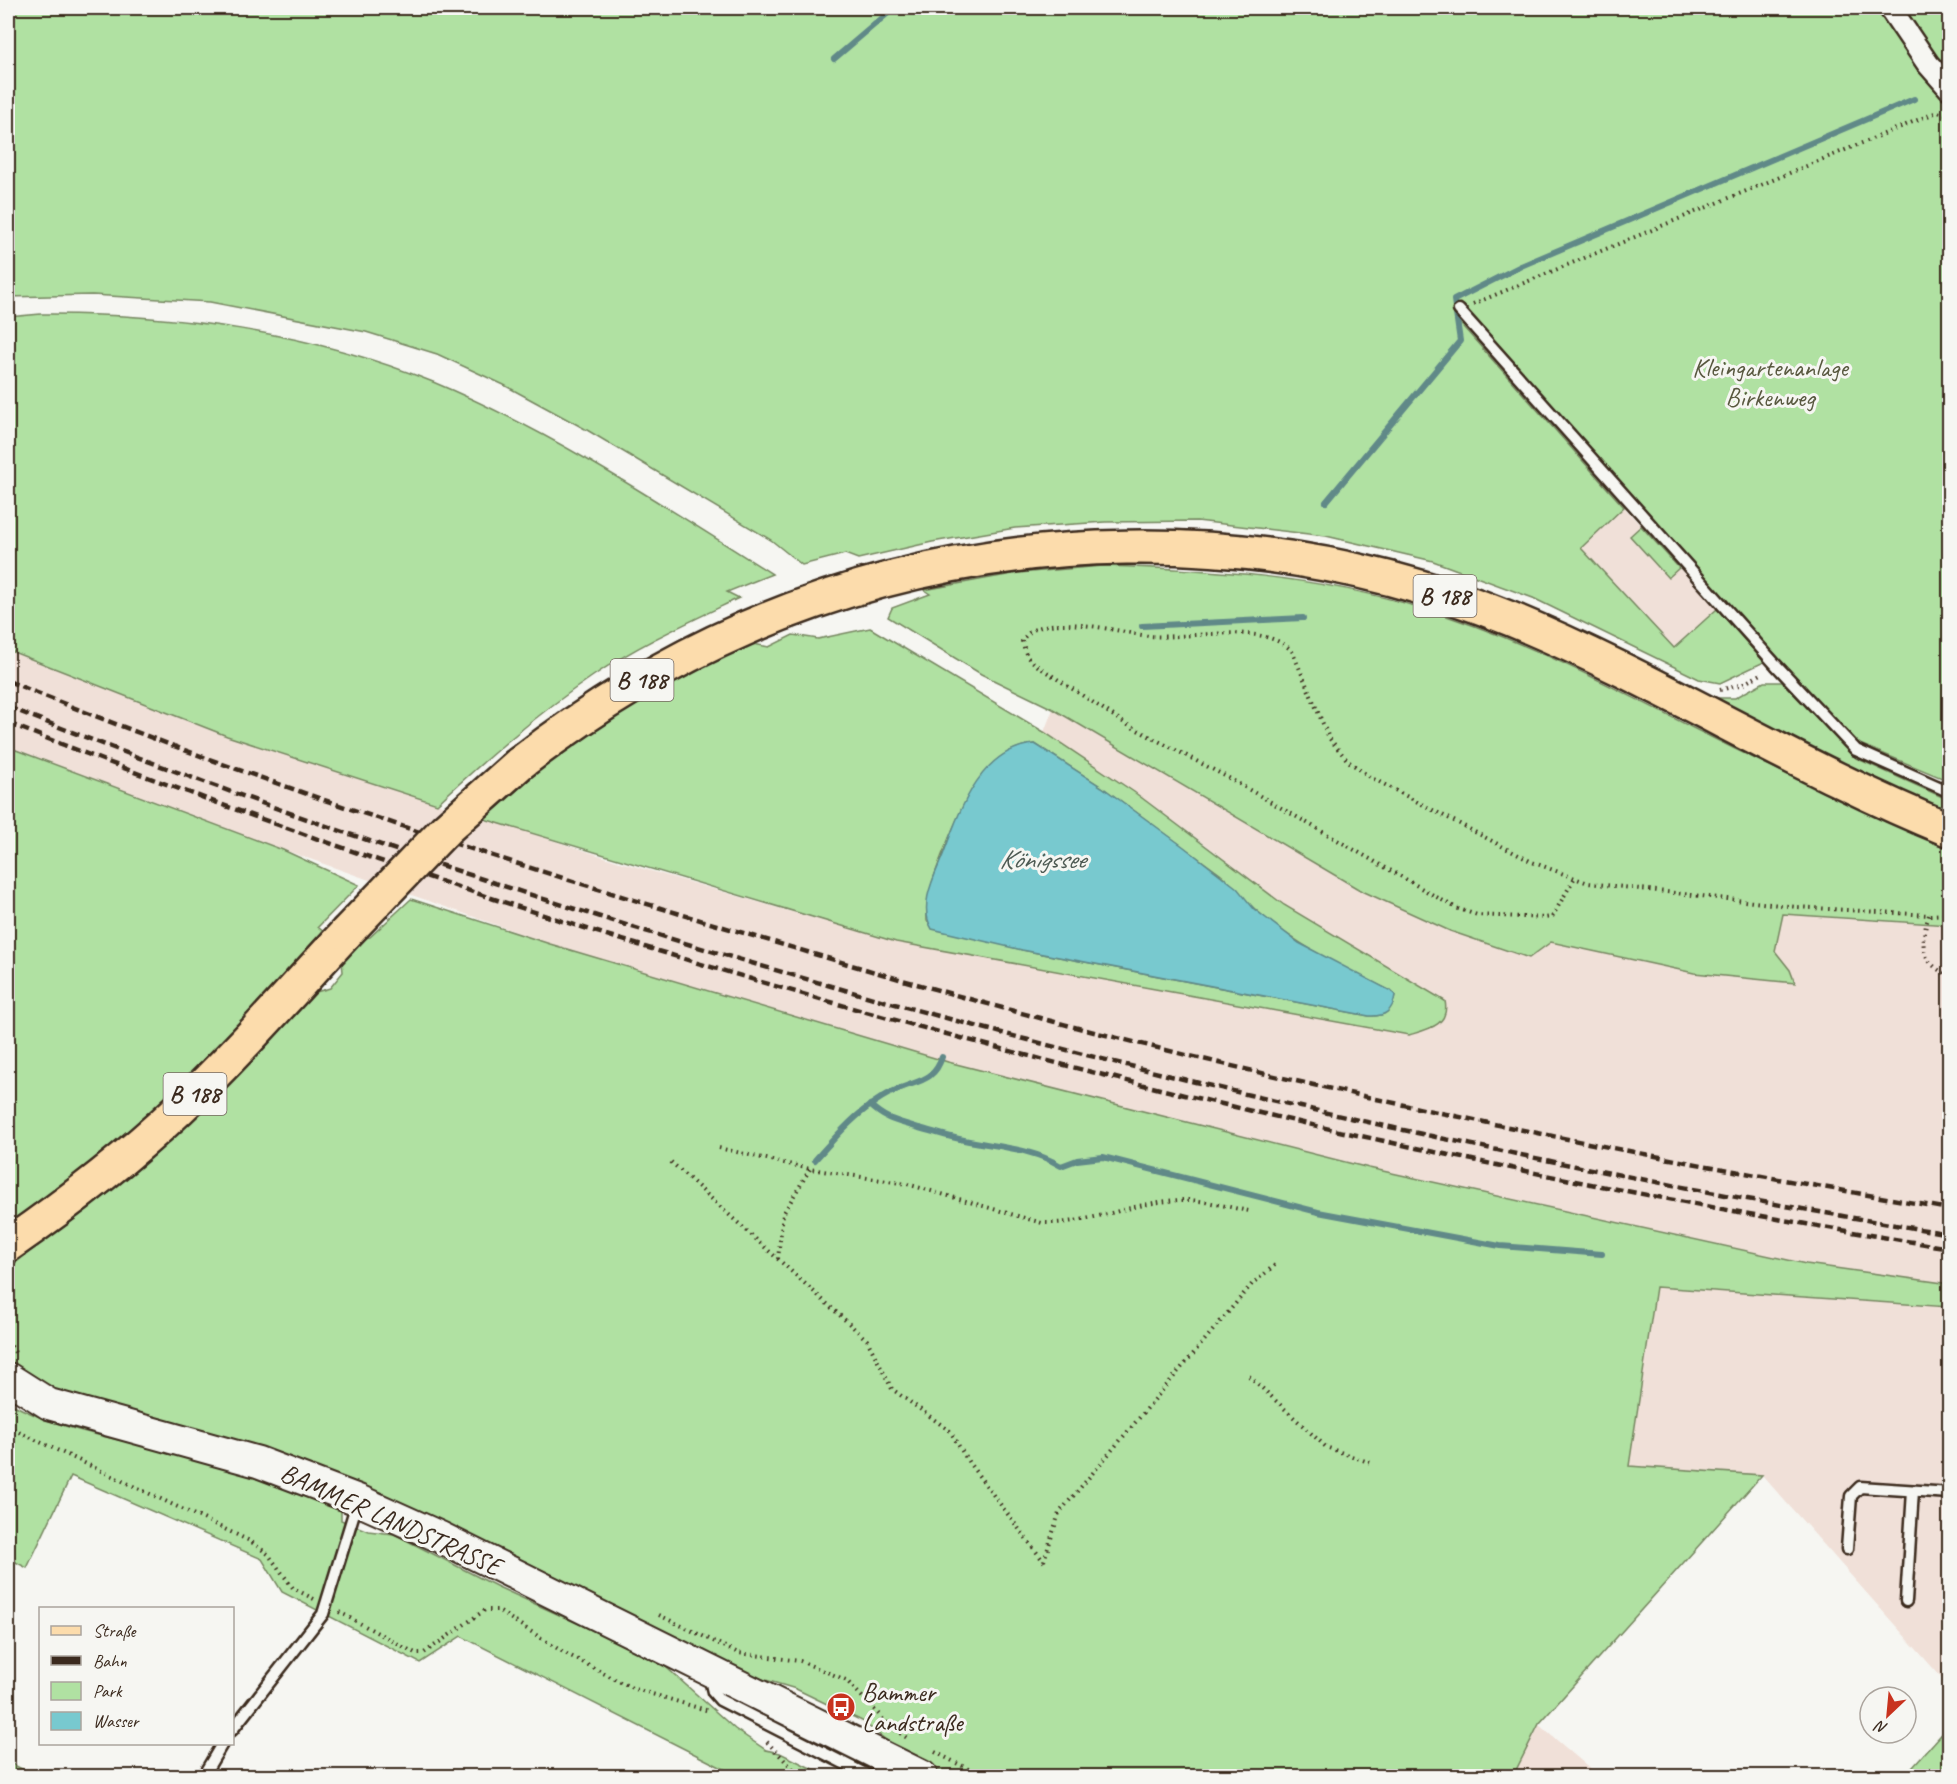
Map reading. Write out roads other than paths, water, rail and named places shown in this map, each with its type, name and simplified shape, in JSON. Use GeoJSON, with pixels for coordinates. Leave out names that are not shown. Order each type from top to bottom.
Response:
{"type":"FeatureCollection","features":[{"type":"Feature","properties":{"kind":"main road","name":"B 188"},"geometry":{"type":"LineString","coordinates":[[8,1245],[115,1165],[178,1110],[216,1073],[446,829],[519,764],[569,726],[654,673],[776,615],[896,577],[1002,556],[1124,546],[1251,553],[1374,575],[1466,602],[1551,637],[1840,781],[1950,830]]}},
{"type":"Feature","properties":{"kind":"main road","name":"BAMMER LANDSTRASSE"},"geometry":{"type":"LineString","coordinates":[[8,1378],[49,1404],[258,1462],[358,1500],[440,1537],[922,1776]]}},
{"type":"Feature","properties":{"kind":"street"},"geometry":{"type":"LineString","coordinates":[[1890,8],[1928,64],[1950,89]]}},
{"type":"Feature","properties":{"kind":"lane"},"geometry":{"type":"LineString","coordinates":[[1459,310],[1776,665],[1856,750],[1950,792]]}},
{"type":"Feature","properties":{"kind":"lane"},"geometry":{"type":"LineString","coordinates":[[1847,1549],[1851,1496],[1860,1487],[1950,1493]]}},
{"type":"Feature","properties":{"kind":"lane"},"geometry":{"type":"LineString","coordinates":[[1906,1602],[1913,1491]]}},
{"type":"Feature","properties":{"kind":"lane"},"geometry":{"type":"LineString","coordinates":[[234,1727],[323,1614],[358,1500]]}},
{"type":"Feature","properties":{"kind":"lane"},"geometry":{"type":"LineString","coordinates":[[709,1669],[709,1682],[720,1700],[869,1776]]}},
{"type":"Feature","properties":{"kind":"lane"},"geometry":{"type":"LineString","coordinates":[[203,1776],[221,1745]]}},
{"type":"Feature","properties":{"kind":"water","name":"Königssee"},"geometry":{"type":"Polygon","coordinates":[[[1035,744],[1102,787],[1184,847],[1237,888],[1254,909],[1299,943],[1391,991],[1395,995],[1390,1009],[1384,1014],[1369,1016],[1022,950],[932,929],[927,911],[929,892],[956,820],[974,785],[1000,757],[1016,748],[1035,744]]]}},
{"type":"Feature","properties":{"kind":"waterway"},"geometry":{"type":"LineString","coordinates":[[834,59],[894,8]]}},
{"type":"Feature","properties":{"kind":"waterway"},"geometry":{"type":"LineString","coordinates":[[1326,502],[1460,341],[1454,300],[1521,266],[1914,99]]}},
{"type":"Feature","properties":{"kind":"waterway"},"geometry":{"type":"LineString","coordinates":[[1142,626],[1303,618]]}},
{"type":"Feature","properties":{"kind":"waterway"},"geometry":{"type":"LineString","coordinates":[[815,1160],[840,1132],[874,1102],[930,1076],[942,1057]]}},
{"type":"Feature","properties":{"kind":"waterway"},"geometry":{"type":"LineString","coordinates":[[870,1105],[899,1122],[958,1139],[1038,1155],[1061,1166],[1077,1160],[1103,1157],[1318,1212],[1500,1246],[1602,1254]]}},
{"type":"Feature","properties":{"kind":"railway"},"geometry":{"type":"LineString","coordinates":[[8,681],[256,776],[508,861],[998,1007],[1211,1061],[1421,1109],[1632,1152],[1950,1209]]}},
{"type":"Feature","properties":{"kind":"railway"},"geometry":{"type":"LineString","coordinates":[[8,707],[244,796],[482,879],[722,954],[964,1023],[1209,1085],[1454,1141],[1702,1191],[1950,1234]]}},
{"type":"Feature","properties":{"kind":"railway"},"geometry":{"type":"LineString","coordinates":[[8,723],[243,812],[481,895],[722,970],[964,1039],[1208,1101],[1454,1156],[1702,1205],[1950,1248]]}},
{"type":"Feature","properties":{"kind":"place","name":"Bammer Landstraße"},"geometry":{"type":"Point","coordinates":[841,1707]}},
{"type":"Feature","properties":{"kind":"park label","name":"Kleingartenanlage Birkenweg"},"geometry":{"type":"Point","coordinates":[1770,382]}}]}
